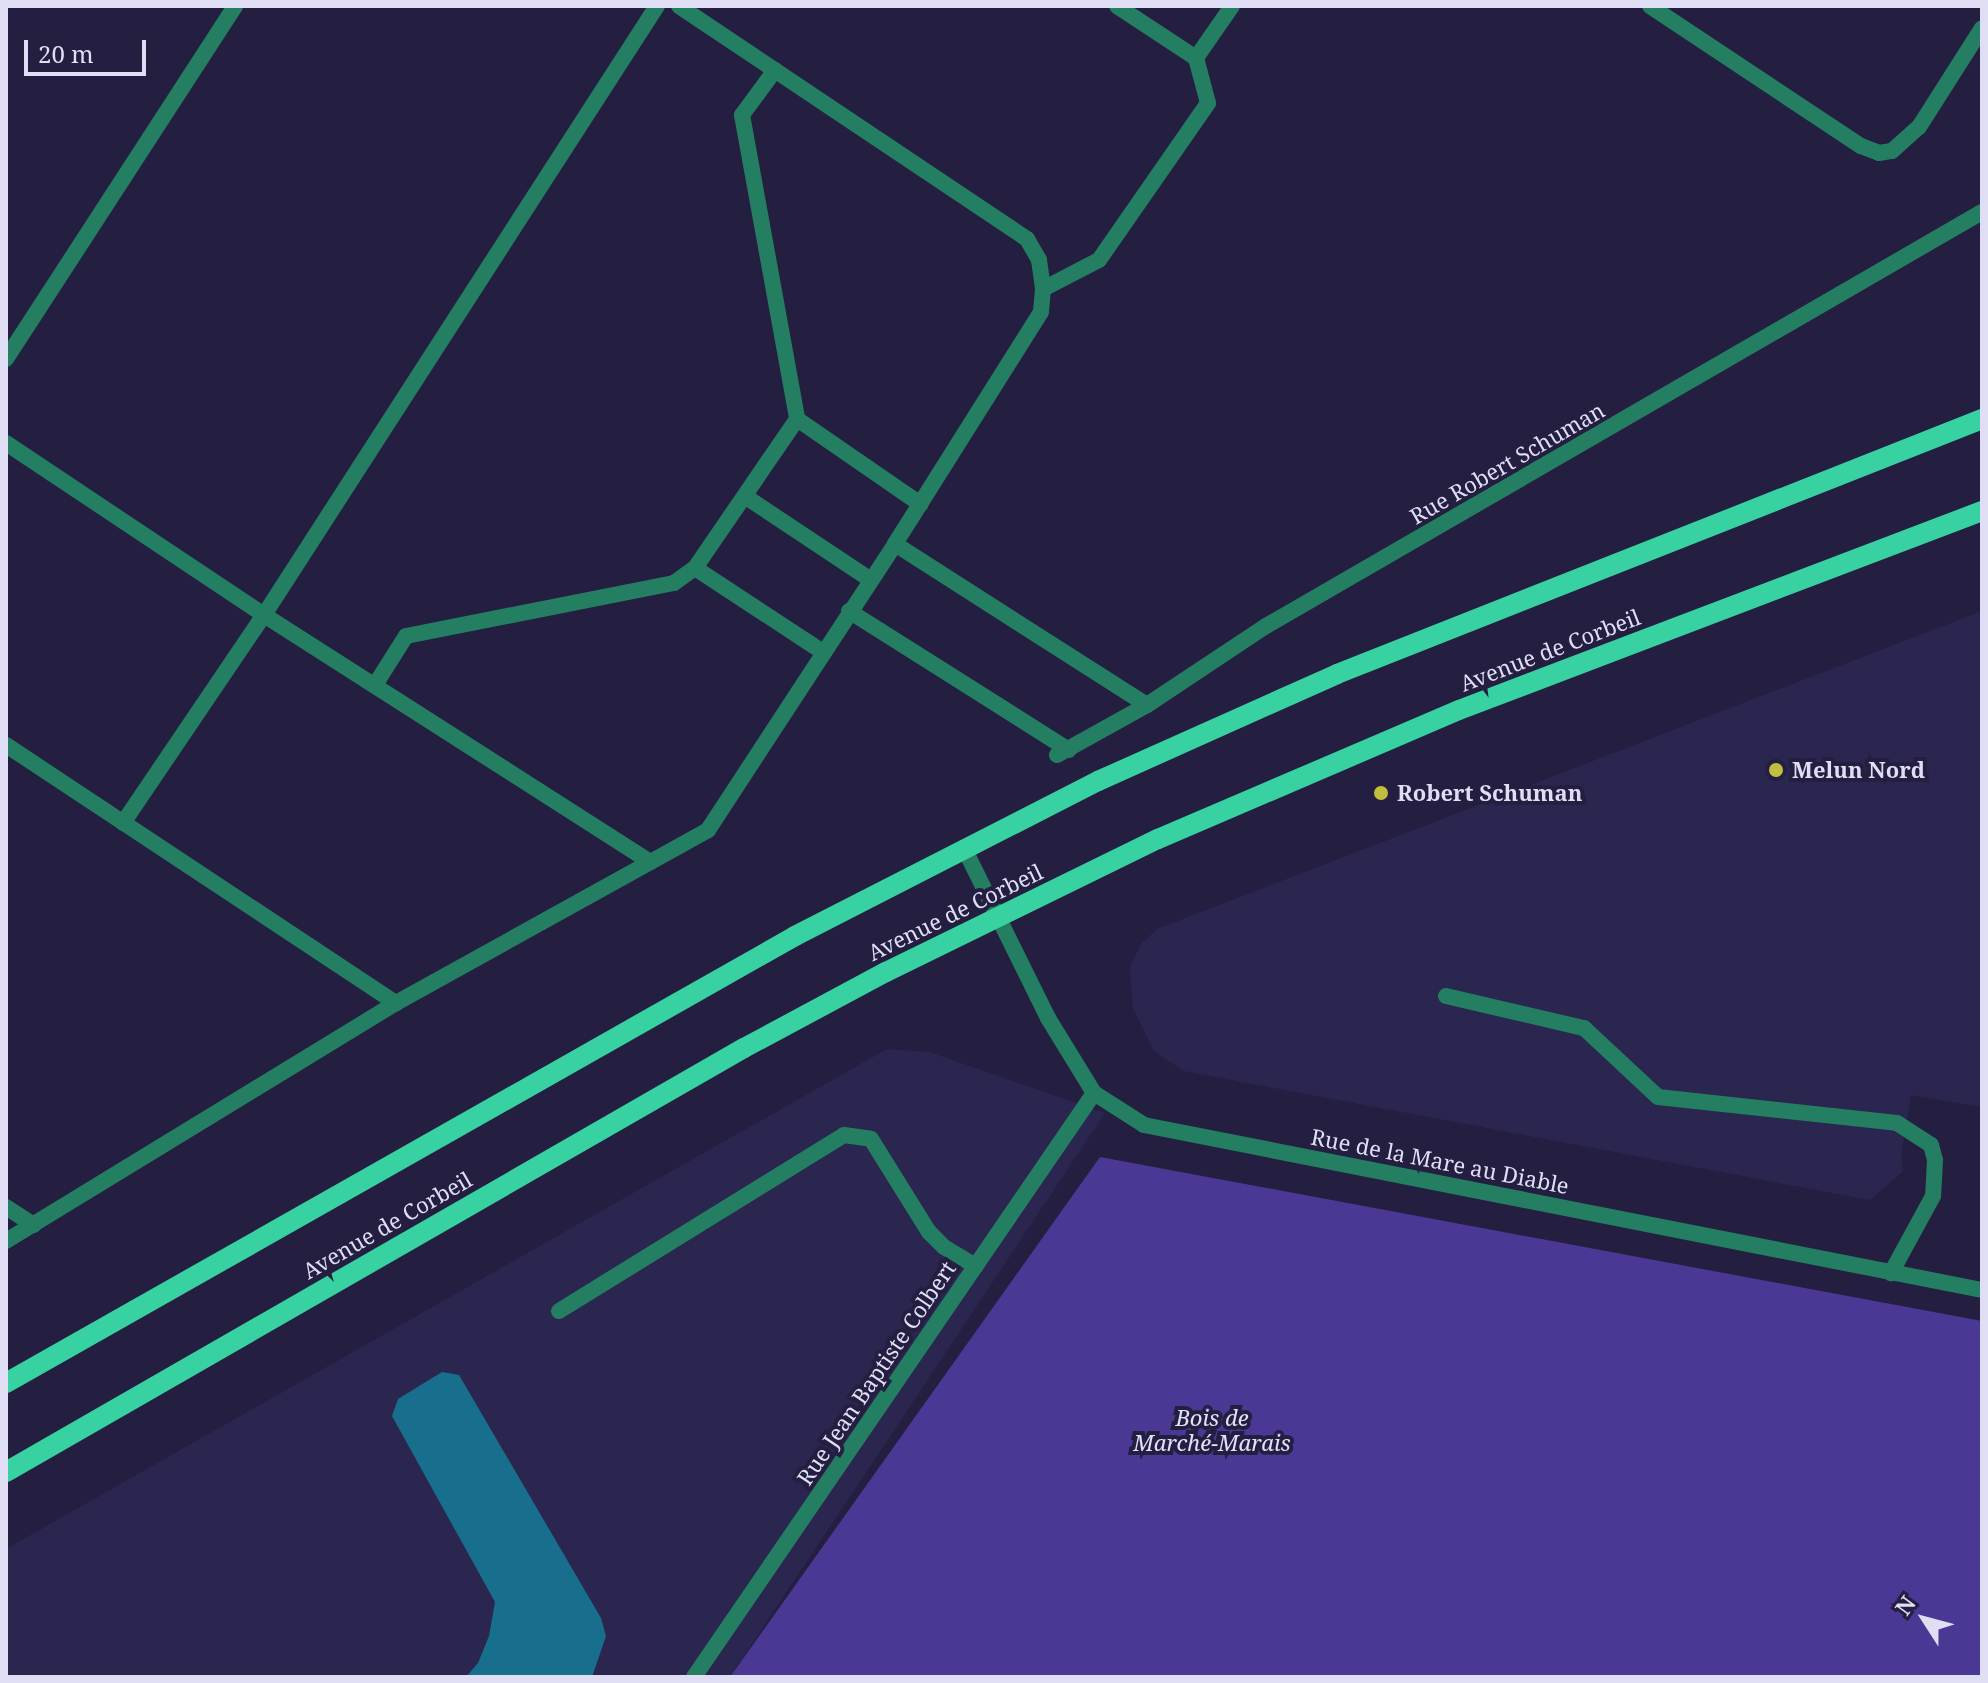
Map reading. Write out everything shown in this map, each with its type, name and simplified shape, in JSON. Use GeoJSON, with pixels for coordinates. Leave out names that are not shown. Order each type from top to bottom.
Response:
{"type":"FeatureCollection","features":[{"type":"Feature","properties":{"kind":"main road"},"geometry":{"type":"LineString","coordinates":[[6,1383],[795,936],[1098,781],[1337,674],[1982,419]]}},
{"type":"Feature","properties":{"kind":"main road","name":"Avenue de Corbeil"},"geometry":{"type":"LineString","coordinates":[[6,1472],[744,1048],[998,917],[1158,839],[1459,710],[1982,511]]}},
{"type":"Feature","properties":{"kind":"street"},"geometry":{"type":"LineString","coordinates":[[6,359],[235,6]]}},
{"type":"Feature","properties":{"kind":"street"},"geometry":{"type":"LineString","coordinates":[[123,823],[264,615],[657,6]]}},
{"type":"Feature","properties":{"kind":"street"},"geometry":{"type":"LineString","coordinates":[[6,1241],[396,1003],[708,830],[895,544],[1041,312],[1043,289],[1039,260],[1027,239],[679,6]]}},
{"type":"Feature","properties":{"kind":"street"},"geometry":{"type":"LineString","coordinates":[[1043,289],[1099,260],[1208,103],[1196,58],[1117,6]]}},
{"type":"Feature","properties":{"kind":"street"},"geometry":{"type":"LineString","coordinates":[[1196,58],[1232,6]]}},
{"type":"Feature","properties":{"kind":"street"},"geometry":{"type":"LineString","coordinates":[[1650,6],[1861,146],[1879,153],[1892,151],[1919,127],[1982,28]]}},
{"type":"Feature","properties":{"kind":"street"},"geometry":{"type":"LineString","coordinates":[[375,685],[406,636],[674,583],[695,568],[797,419],[742,115],[775,70]]}},
{"type":"Feature","properties":{"kind":"street","name":"Rue Robert Schuman"},"geometry":{"type":"LineString","coordinates":[[849,611],[1063,752],[1147,705],[1266,626],[1982,212]]}},
{"type":"Feature","properties":{"kind":"street"},"geometry":{"type":"LineString","coordinates":[[797,419],[920,504]]}},
{"type":"Feature","properties":{"kind":"street"},"geometry":{"type":"LineString","coordinates":[[6,443],[264,615],[650,862]]}},
{"type":"Feature","properties":{"kind":"street"},"geometry":{"type":"LineString","coordinates":[[746,497],[871,580]]}},
{"type":"Feature","properties":{"kind":"street"},"geometry":{"type":"LineString","coordinates":[[895,544],[1147,705]]}},
{"type":"Feature","properties":{"kind":"street"},"geometry":{"type":"LineString","coordinates":[[695,568],[823,652]]}},
{"type":"Feature","properties":{"kind":"street"},"geometry":{"type":"LineString","coordinates":[[6,745],[396,1003]]}},
{"type":"Feature","properties":{"kind":"street","name":"Rue de la Mare au Diable"},"geometry":{"type":"LineString","coordinates":[[964,848],[1048,1018],[1094,1093],[1144,1125],[1982,1290]]}},
{"type":"Feature","properties":{"kind":"street"},"geometry":{"type":"LineString","coordinates":[[1446,996],[1584,1028],[1658,1097],[1897,1123],[1931,1145],[1935,1160],[1933,1196],[1891,1273]]}},
{"type":"Feature","properties":{"kind":"street","name":"Rue Jean Baptiste Colbert"},"geometry":{"type":"LineString","coordinates":[[694,1677],[1094,1093]]}},
{"type":"Feature","properties":{"kind":"street"},"geometry":{"type":"LineString","coordinates":[[559,1311],[844,1135],[871,1139],[929,1232],[944,1247],[976,1266]]}},
{"type":"Feature","properties":{"kind":"street"},"geometry":{"type":"LineString","coordinates":[[6,1207],[34,1225]]}},
{"type":"Feature","properties":{"kind":"shaded area","name":"Melun Nord"},"geometry":{"type":"Polygon","coordinates":[[[1982,611],[1982,1107],[1911,1095],[1901,1156],[1903,1171],[1870,1200],[1184,1071],[1154,1051],[1133,1008],[1130,966],[1142,943],[1157,929],[1982,611]]]}},
{"type":"Feature","properties":{"kind":"shaded area"},"geometry":{"type":"Polygon","coordinates":[[[887,1049],[929,1052],[1105,1113],[730,1677],[6,1677],[6,1549],[887,1049]]]}},
{"type":"Feature","properties":{"kind":"green space","name":"Bois de Marché-Marais"},"geometry":{"type":"Polygon","coordinates":[[[1100,1157],[1982,1321],[1982,1677],[730,1677],[1100,1157]]]}},
{"type":"Feature","properties":{"kind":"water"},"geometry":{"type":"Polygon","coordinates":[[[442,1372],[459,1375],[601,1618],[606,1636],[592,1677],[466,1677],[478,1663],[489,1636],[495,1602],[392,1416],[398,1399],[442,1372]]]}},
{"type":"Feature","properties":{"kind":"place","name":"Melun Nord"},"geometry":{"type":"Point","coordinates":[1776,770]}},
{"type":"Feature","properties":{"kind":"place","name":"Robert Schuman"},"geometry":{"type":"Point","coordinates":[1381,793]}}]}
